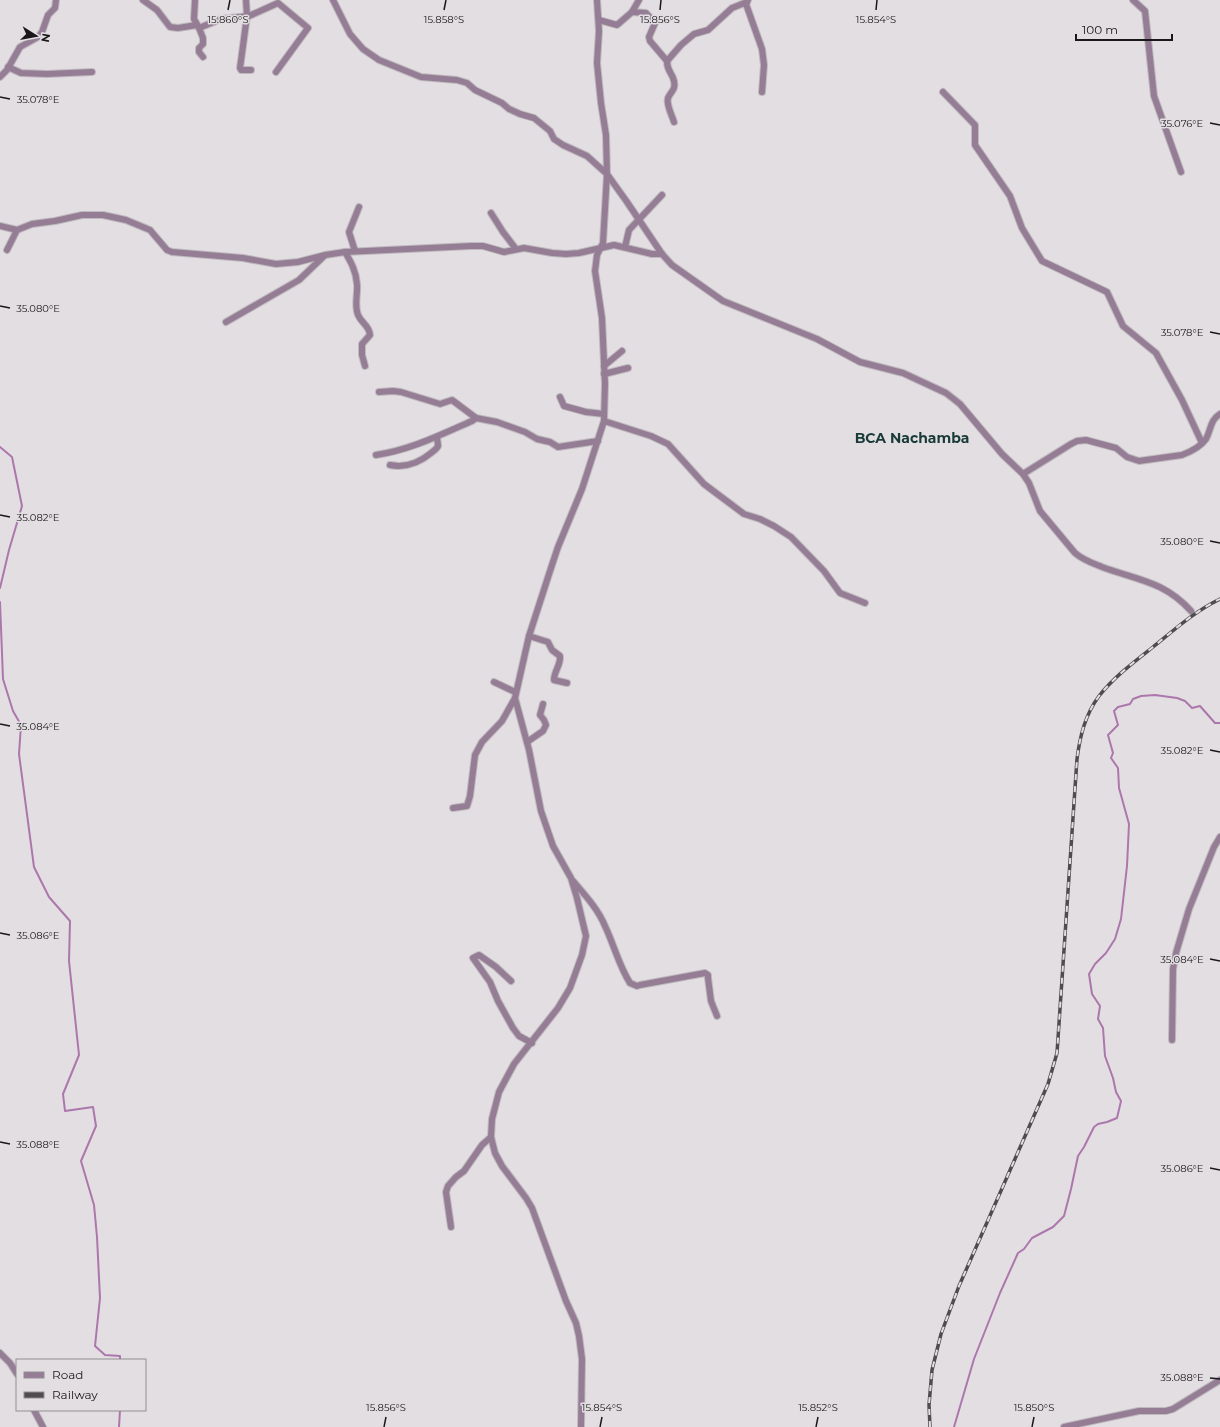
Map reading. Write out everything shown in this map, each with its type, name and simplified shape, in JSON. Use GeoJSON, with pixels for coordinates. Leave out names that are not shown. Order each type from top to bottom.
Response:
{"type":"FeatureCollection","features":[{"type":"Feature","properties":{"kind":"street"},"geometry":{"type":"LineString","coordinates":[[0,77],[20,47],[38,37],[42,32],[48,15],[55,8],[56,0]]}},
{"type":"Feature","properties":{"kind":"street"},"geometry":{"type":"LineString","coordinates":[[143,0],[157,10],[170,27],[178,28],[198,27],[221,20],[247,16],[278,3],[308,28],[276,72]]}},
{"type":"Feature","properties":{"kind":"street"},"geometry":{"type":"LineString","coordinates":[[195,0],[194,19],[203,38],[203,44],[199,48],[199,52],[203,57]]}},
{"type":"Feature","properties":{"kind":"street"},"geometry":{"type":"LineString","coordinates":[[246,0],[247,16],[240,68],[241,70],[251,70]]}},
{"type":"Feature","properties":{"kind":"street"},"geometry":{"type":"LineString","coordinates":[[333,0],[350,34],[363,49],[379,60],[421,77],[457,80],[467,83],[475,90],[502,103],[509,109],[534,118],[550,131],[554,139],[563,145],[587,156],[607,174],[662,254],[672,265],[724,301],[817,339],[860,362],[903,373],[946,393],[960,404],[1002,454],[1023,474],[1029,483],[1043,515],[1080,558],[1163,588],[1178,598],[1191,611]]}},
{"type":"Feature","properties":{"kind":"street"},"geometry":{"type":"LineString","coordinates":[[453,808],[467,806],[470,796],[475,754],[482,742],[502,721],[515,695],[529,636],[558,547],[582,490],[604,421],[602,318],[595,271],[596,255],[601,248],[604,235],[607,174],[606,135],[597,63],[599,20],[597,0]]}},
{"type":"Feature","properties":{"kind":"street"},"geometry":{"type":"LineString","coordinates":[[599,20],[617,25],[632,12],[639,0]]}},
{"type":"Feature","properties":{"kind":"street"},"geometry":{"type":"LineString","coordinates":[[1133,0],[1145,11],[1154,96],[1181,172]]}},
{"type":"Feature","properties":{"kind":"street"},"geometry":{"type":"LineString","coordinates":[[666,61],[694,34],[708,30],[732,8],[747,1],[763,56],[762,92]]}},
{"type":"Feature","properties":{"kind":"street"},"geometry":{"type":"LineString","coordinates":[[632,12],[646,14],[655,23],[649,37],[650,42],[666,61],[667,68],[674,80],[674,90],[668,97],[668,104],[674,122]]}},
{"type":"Feature","properties":{"kind":"street"},"geometry":{"type":"LineString","coordinates":[[8,67],[21,73],[47,74],[92,72]]}},
{"type":"Feature","properties":{"kind":"street"},"geometry":{"type":"LineString","coordinates":[[943,92],[975,124],[975,145],[1010,196],[1022,228],[1042,261],[1107,292],[1123,326],[1156,353],[1182,400],[1202,443]]}},
{"type":"Feature","properties":{"kind":"street"},"geometry":{"type":"LineString","coordinates":[[625,247],[629,230],[662,195]]}},
{"type":"Feature","properties":{"kind":"street"},"geometry":{"type":"LineString","coordinates":[[355,251],[349,232],[359,207]]}},
{"type":"Feature","properties":{"kind":"street"},"geometry":{"type":"LineString","coordinates":[[491,213],[516,249]]}},
{"type":"Feature","properties":{"kind":"street"},"geometry":{"type":"LineString","coordinates":[[7,250],[13,235],[17,230],[32,224],[82,215],[103,215],[126,220],[150,230],[167,250],[172,252],[243,258],[276,264],[298,262],[325,255],[355,251],[471,246],[483,246],[504,252],[516,249],[531,249],[566,254],[579,253],[614,245],[652,254],[662,254]]}},
{"type":"Feature","properties":{"kind":"street"},"geometry":{"type":"LineString","coordinates":[[0,226],[17,230]]}},
{"type":"Feature","properties":{"kind":"street"},"geometry":{"type":"LineString","coordinates":[[345,252],[353,265],[357,284],[356,298],[358,314],[369,328],[370,336],[362,344],[362,355],[365,366]]}},
{"type":"Feature","properties":{"kind":"street"},"geometry":{"type":"LineString","coordinates":[[226,322],[300,280],[325,255]]}},
{"type":"Feature","properties":{"kind":"street"},"geometry":{"type":"LineString","coordinates":[[604,366],[622,351]]}},
{"type":"Feature","properties":{"kind":"street"},"geometry":{"type":"LineString","coordinates":[[604,374],[628,368]]}},
{"type":"Feature","properties":{"kind":"street"},"geometry":{"type":"LineString","coordinates":[[379,392],[401,392],[440,404],[452,400],[476,418],[497,422],[525,432],[538,439],[550,442],[558,447],[598,441]]}},
{"type":"Feature","properties":{"kind":"street"},"geometry":{"type":"LineString","coordinates":[[560,397],[564,406],[586,412],[604,414]]}},
{"type":"Feature","properties":{"kind":"street"},"geometry":{"type":"LineString","coordinates":[[1023,474],[1071,444],[1081,440],[1116,448],[1128,457],[1139,461],[1182,455],[1202,443],[1207,438],[1213,420],[1220,414]]}},
{"type":"Feature","properties":{"kind":"street"},"geometry":{"type":"LineString","coordinates":[[376,455],[406,449],[437,437],[476,418]]}},
{"type":"Feature","properties":{"kind":"street"},"geometry":{"type":"LineString","coordinates":[[604,421],[663,440],[704,484],[744,514],[769,523],[791,537],[824,571],[840,593],[865,603]]}},
{"type":"Feature","properties":{"kind":"street"},"geometry":{"type":"LineString","coordinates":[[390,465],[407,466],[424,459],[437,448],[437,437]]}},
{"type":"Feature","properties":{"kind":"street"},"geometry":{"type":"LineString","coordinates":[[529,636],[548,642],[552,650],[560,656],[560,662],[554,676],[554,680],[567,683]]}},
{"type":"Feature","properties":{"kind":"street"},"geometry":{"type":"LineString","coordinates":[[494,682],[515,695],[527,742],[541,811],[553,846],[570,878],[585,929],[585,943],[578,969],[570,988],[558,1008],[514,1064],[499,1092],[492,1119],[491,1137],[495,1153],[502,1166],[532,1208],[580,1336],[581,1427]]}},
{"type":"Feature","properties":{"kind":"street"},"geometry":{"type":"LineString","coordinates":[[527,742],[543,731],[546,725],[540,715],[543,704]]}},
{"type":"Feature","properties":{"kind":"street"},"geometry":{"type":"LineString","coordinates":[[1172,1040],[1174,969],[1176,953],[1189,909],[1214,847],[1220,836]]}},
{"type":"Feature","properties":{"kind":"street"},"geometry":{"type":"LineString","coordinates":[[570,878],[589,899],[605,925],[630,983],[637,986],[706,974],[708,978],[711,1001],[717,1016]]}},
{"type":"Feature","properties":{"kind":"street"},"geometry":{"type":"LineString","coordinates":[[511,981],[496,967],[479,955],[473,958],[490,982],[498,1001],[516,1032],[519,1036],[532,1043]]}},
{"type":"Feature","properties":{"kind":"street"},"geometry":{"type":"LineString","coordinates":[[451,1227],[446,1192],[448,1186],[464,1171],[482,1145],[491,1137]]}},
{"type":"Feature","properties":{"kind":"street"},"geometry":{"type":"LineString","coordinates":[[0,1353],[10,1363],[16,1372]]}},
{"type":"Feature","properties":{"kind":"street"},"geometry":{"type":"LineString","coordinates":[[1064,1427],[1139,1411],[1166,1411],[1173,1409],[1220,1380]]}},
{"type":"Feature","properties":{"kind":"street"},"geometry":{"type":"LineString","coordinates":[[35,1411],[43,1427]]}},
{"type":"Feature","properties":{"kind":"waterway"},"geometry":{"type":"LineString","coordinates":[[0,447],[12,457],[22,506],[0,588]]}},
{"type":"Feature","properties":{"kind":"waterway"},"geometry":{"type":"LineString","coordinates":[[0,602],[3,679],[13,711],[21,725],[19,754],[34,867],[49,897],[70,921],[69,961],[79,1055],[63,1094],[65,1111],[93,1107],[96,1126],[81,1161],[94,1205],[97,1237],[100,1298],[95,1346],[105,1355],[120,1356],[120,1359]]}},
{"type":"Feature","properties":{"kind":"waterway"},"geometry":{"type":"LineString","coordinates":[[954,1427],[974,1359],[1000,1293],[1018,1253],[1024,1249],[1032,1238],[1053,1227],[1064,1216],[1078,1156],[1094,1127],[1098,1124],[1117,1118],[1121,1101],[1116,1092],[1113,1078],[1105,1056],[1103,1028],[1098,1019],[1100,1006],[1092,994],[1089,974],[1115,939],[1121,919],[1127,866],[1129,824],[1119,788],[1118,768],[1111,758],[1113,753],[1108,735],[1118,725],[1114,711],[1118,707],[1130,704],[1133,699],[1141,696],[1155,695],[1177,698],[1185,701],[1192,708],[1200,706],[1215,723],[1220,723]]}},
{"type":"Feature","properties":{"kind":"waterway"},"geometry":{"type":"LineString","coordinates":[[119,1427],[120,1411]]}},
{"type":"Feature","properties":{"kind":"railway"},"geometry":{"type":"LineString","coordinates":[[930,1427],[929,1405],[932,1370],[941,1334],[959,1286],[1048,1084],[1057,1053],[1077,759],[1084,726],[1094,703],[1118,676],[1185,621],[1220,599]]}},
{"type":"Feature","properties":{"kind":"district","name":"BCA Nachamba"},"geometry":{"type":"Point","coordinates":[912,438]}}]}
